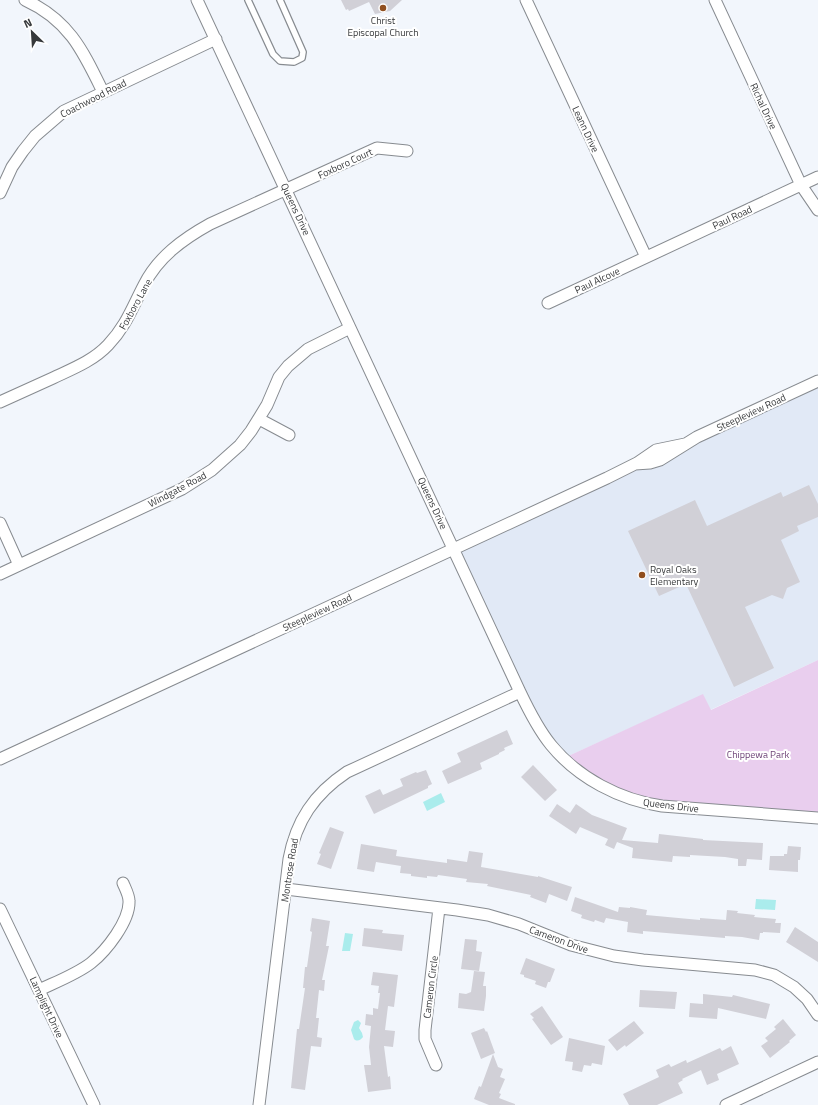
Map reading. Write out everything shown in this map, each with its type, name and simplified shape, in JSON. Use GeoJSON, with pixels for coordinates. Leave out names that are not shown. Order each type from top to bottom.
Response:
{"type":"FeatureCollection","features":[{"type":"Feature","properties":{"kind":"street"},"geometry":{"type":"LineString","coordinates":[[26,0],[43,9],[71,34],[84,53],[103,92]]}},
{"type":"Feature","properties":{"kind":"street","name":"Queens Drive"},"geometry":{"type":"LineString","coordinates":[[197,0],[520,692],[535,721],[555,749],[582,773],[600,785],[638,801],[655,805],[818,818]]}},
{"type":"Feature","properties":{"kind":"street","name":"Leann Drive"},"geometry":{"type":"LineString","coordinates":[[526,0],[646,257]]}},
{"type":"Feature","properties":{"kind":"street","name":"Richal Drive"},"geometry":{"type":"LineString","coordinates":[[715,0],[801,185],[818,210]]}},
{"type":"Feature","properties":{"kind":"street","name":"Coachwood Road"},"geometry":{"type":"LineString","coordinates":[[0,192],[12,167],[23,151],[35,136],[64,111],[216,39]]}},
{"type":"Feature","properties":{"kind":"street","name":"Foxboro Court"},"geometry":{"type":"LineString","coordinates":[[286,189],[377,148],[407,151]]}},
{"type":"Feature","properties":{"kind":"street","name":"Paul Road"},"geometry":{"type":"LineString","coordinates":[[646,257],[818,177]]}},
{"type":"Feature","properties":{"kind":"street","name":"Foxboro Lane"},"geometry":{"type":"LineString","coordinates":[[0,402],[79,366],[93,358],[107,346],[127,320],[144,284],[152,272],[162,259],[190,235],[210,224],[286,189]]}},
{"type":"Feature","properties":{"kind":"street","name":"Paul Alcove"},"geometry":{"type":"LineString","coordinates":[[548,303],[646,257]]}},
{"type":"Feature","properties":{"kind":"street","name":"Windgate Road"},"geometry":{"type":"LineString","coordinates":[[0,574],[182,489],[198,480],[212,470],[240,445],[259,418],[279,377],[292,362],[308,349],[350,328]]}},
{"type":"Feature","properties":{"kind":"street","name":"Steepleview Road"},"geometry":{"type":"LineString","coordinates":[[0,758],[454,549],[634,464],[660,449],[685,444],[818,381]]}},
{"type":"Feature","properties":{"kind":"street"},"geometry":{"type":"LineString","coordinates":[[259,418],[289,435]]}},
{"type":"Feature","properties":{"kind":"street"},"geometry":{"type":"LineString","coordinates":[[0,523],[19,564]]}},
{"type":"Feature","properties":{"kind":"street","name":"Montrose Road"},"geometry":{"type":"LineString","coordinates":[[259,1105],[290,851],[297,828],[312,803],[332,782],[357,767],[520,692]]}},
{"type":"Feature","properties":{"kind":"street"},"geometry":{"type":"LineString","coordinates":[[39,990],[64,979],[91,963],[108,945],[120,929],[127,916],[130,900],[123,883]]}},
{"type":"Feature","properties":{"kind":"street","name":"Cameron Drive"},"geometry":{"type":"LineString","coordinates":[[286,889],[479,913],[527,927],[571,945],[614,956],[660,962],[749,968],[774,976],[794,987],[807,999],[818,1015]]}},
{"type":"Feature","properties":{"kind":"street","name":"Cameron Circle"},"geometry":{"type":"LineString","coordinates":[[436,1065],[425,1039],[425,1030],[439,908]]}},
{"type":"Feature","properties":{"kind":"street","name":"Lamplight Drive"},"geometry":{"type":"LineString","coordinates":[[0,909],[94,1105]]}},
{"type":"Feature","properties":{"kind":"street"},"geometry":{"type":"LineString","coordinates":[[726,1105],[818,1062]]}},
{"type":"Feature","properties":{"kind":"lane"},"geometry":{"type":"LineString","coordinates":[[248,0],[273,54],[280,61],[294,62],[302,58],[303,52],[280,0]]}},
{"type":"Feature","properties":{"kind":"shaded area","name":"Royal Oaks Elementary"},"geometry":{"type":"Polygon","coordinates":[[[818,381],[818,660],[710,710],[703,695],[564,758],[550,744],[454,549],[818,381]]]}},
{"type":"Feature","properties":{"kind":"green space","name":"Chippewa Park"},"geometry":{"type":"Polygon","coordinates":[[[818,660],[818,818],[638,801],[564,758],[703,694],[711,710],[818,660]]]}},
{"type":"Feature","properties":{"kind":"water"},"geometry":{"type":"Polygon","coordinates":[[[441,793],[445,802],[427,811],[423,802],[441,793]]]}},
{"type":"Feature","properties":{"kind":"water"},"geometry":{"type":"Polygon","coordinates":[[[756,899],[776,900],[775,910],[755,909],[756,899]]]}},
{"type":"Feature","properties":{"kind":"water"},"geometry":{"type":"Polygon","coordinates":[[[345,933],[353,934],[350,951],[342,951],[345,933]]]}},
{"type":"Feature","properties":{"kind":"water"},"geometry":{"type":"Polygon","coordinates":[[[358,1020],[361,1023],[359,1028],[363,1037],[360,1040],[355,1040],[351,1030],[354,1022],[358,1020]]]}},
{"type":"Feature","properties":{"kind":"building"},"geometry":{"type":"Polygon","coordinates":[[[341,0],[402,0],[390,11],[375,14],[369,2],[349,11],[348,9],[346,10],[341,0]]]}},
{"type":"Feature","properties":{"kind":"building","name":"Royal Oaks Elementary"},"geometry":{"type":"Polygon","coordinates":[[[809,485],[818,504],[818,517],[797,526],[799,531],[781,540],[800,582],[787,588],[783,599],[772,595],[745,607],[774,668],[734,687],[686,584],[659,596],[628,531],[695,500],[707,526],[781,492],[783,497],[809,485]]]}},
{"type":"Feature","properties":{"kind":"building"},"geometry":{"type":"Polygon","coordinates":[[[507,730],[513,744],[504,748],[505,750],[499,754],[480,763],[482,769],[448,784],[442,771],[461,762],[457,753],[507,730]]]}},
{"type":"Feature","properties":{"kind":"building"},"geometry":{"type":"Polygon","coordinates":[[[533,765],[557,790],[545,801],[521,777],[533,765]]]}},
{"type":"Feature","properties":{"kind":"building"},"geometry":{"type":"Polygon","coordinates":[[[426,770],[432,784],[428,786],[428,788],[374,814],[365,796],[380,789],[383,795],[403,786],[400,779],[416,772],[426,770]]]}},
{"type":"Feature","properties":{"kind":"building"},"geometry":{"type":"Polygon","coordinates":[[[557,804],[570,813],[576,804],[592,815],[627,828],[622,840],[658,843],[659,834],[703,840],[763,843],[762,860],[747,859],[746,866],[738,866],[738,859],[725,857],[690,855],[690,857],[673,856],[672,862],[632,858],[633,848],[617,842],[614,849],[605,845],[608,839],[580,827],[576,834],[549,816],[557,804]]]}},
{"type":"Feature","properties":{"kind":"building"},"geometry":{"type":"Polygon","coordinates":[[[330,827],[344,832],[331,869],[317,864],[321,854],[319,853],[330,827]]]}},
{"type":"Feature","properties":{"kind":"building"},"geometry":{"type":"Polygon","coordinates":[[[361,844],[397,850],[396,856],[447,863],[447,859],[467,862],[469,851],[483,853],[481,867],[538,876],[572,887],[567,901],[549,894],[546,903],[530,897],[531,895],[487,886],[488,884],[466,882],[467,879],[438,875],[437,877],[427,876],[427,878],[411,876],[411,874],[400,873],[401,866],[376,862],[374,872],[357,869],[361,844]]]}},
{"type":"Feature","properties":{"kind":"building"},"geometry":{"type":"Polygon","coordinates":[[[788,846],[801,847],[800,860],[798,860],[798,872],[769,870],[770,856],[784,856],[784,854],[787,854],[788,846]]]}},
{"type":"Feature","properties":{"kind":"building"},"geometry":{"type":"Polygon","coordinates":[[[575,897],[618,912],[619,907],[630,907],[647,910],[646,915],[700,920],[700,918],[726,920],[727,910],[738,911],[737,913],[755,915],[754,917],[776,919],[775,923],[781,923],[780,933],[760,933],[759,940],[742,937],[725,936],[725,938],[643,931],[643,934],[627,932],[628,922],[606,918],[604,923],[581,918],[582,915],[571,911],[575,897]]]}},
{"type":"Feature","properties":{"kind":"building"},"geometry":{"type":"Polygon","coordinates":[[[312,918],[330,921],[326,946],[329,946],[322,980],[325,980],[324,991],[319,990],[316,1018],[319,1018],[317,1037],[322,1038],[321,1047],[311,1046],[305,1090],[291,1088],[297,1029],[299,1029],[305,988],[303,988],[305,967],[307,967],[312,932],[310,931],[312,918]]]}},
{"type":"Feature","properties":{"kind":"building"},"geometry":{"type":"Polygon","coordinates":[[[795,927],[818,942],[818,962],[786,942],[795,927]]]}},
{"type":"Feature","properties":{"kind":"building"},"geometry":{"type":"Polygon","coordinates":[[[364,928],[383,930],[382,933],[404,935],[402,951],[362,946],[364,928]]]}},
{"type":"Feature","properties":{"kind":"building"},"geometry":{"type":"Polygon","coordinates":[[[465,939],[477,940],[476,951],[482,952],[479,971],[461,969],[465,939]]]}},
{"type":"Feature","properties":{"kind":"building"},"geometry":{"type":"Polygon","coordinates":[[[526,958],[555,969],[546,988],[535,984],[536,981],[520,974],[526,958]]]}},
{"type":"Feature","properties":{"kind":"building"},"geometry":{"type":"Polygon","coordinates":[[[474,971],[485,972],[483,986],[486,986],[484,1011],[458,1008],[459,993],[466,994],[471,992],[474,971]]]}},
{"type":"Feature","properties":{"kind":"building"},"geometry":{"type":"Polygon","coordinates":[[[373,972],[398,975],[394,1007],[388,1006],[385,1030],[395,1031],[393,1047],[384,1046],[391,1089],[368,1092],[364,1065],[371,1065],[369,1047],[371,1026],[365,1025],[366,1014],[373,1015],[373,1008],[378,1009],[380,993],[378,993],[379,986],[371,985],[373,972]]]}},
{"type":"Feature","properties":{"kind":"building"},"geometry":{"type":"Polygon","coordinates":[[[640,990],[677,992],[675,1009],[639,1007],[640,990]]]}},
{"type":"Feature","properties":{"kind":"building"},"geometry":{"type":"Polygon","coordinates":[[[703,994],[732,997],[733,995],[770,1004],[766,1019],[718,1008],[717,1019],[689,1017],[690,1003],[703,1004],[703,994]]]}},
{"type":"Feature","properties":{"kind":"building"},"geometry":{"type":"Polygon","coordinates":[[[542,1006],[563,1037],[551,1045],[530,1014],[542,1006]]]}},
{"type":"Feature","properties":{"kind":"building"},"geometry":{"type":"Polygon","coordinates":[[[783,1019],[796,1035],[789,1041],[790,1042],[770,1058],[761,1046],[768,1041],[765,1038],[776,1029],[774,1027],[783,1019]]]}},
{"type":"Feature","properties":{"kind":"building"},"geometry":{"type":"Polygon","coordinates":[[[634,1021],[644,1033],[626,1047],[625,1045],[617,1051],[608,1040],[634,1021]]]}},
{"type":"Feature","properties":{"kind":"building"},"geometry":{"type":"Polygon","coordinates":[[[484,1028],[486,1032],[487,1031],[495,1053],[481,1059],[471,1033],[484,1028]]]}},
{"type":"Feature","properties":{"kind":"building"},"geometry":{"type":"Polygon","coordinates":[[[569,1038],[605,1046],[602,1065],[592,1063],[591,1066],[584,1065],[582,1072],[572,1070],[573,1062],[565,1061],[569,1038]]]}},
{"type":"Feature","properties":{"kind":"building"},"geometry":{"type":"Polygon","coordinates":[[[731,1046],[739,1064],[717,1074],[719,1080],[707,1085],[701,1070],[682,1079],[683,1080],[678,1083],[683,1093],[657,1105],[629,1105],[623,1094],[659,1077],[656,1070],[669,1064],[671,1067],[686,1060],[687,1063],[720,1048],[722,1051],[731,1046]]]}},
{"type":"Feature","properties":{"kind":"building"},"geometry":{"type":"Polygon","coordinates":[[[493,1054],[498,1067],[503,1069],[500,1077],[505,1079],[499,1093],[501,1094],[499,1098],[515,1105],[489,1105],[474,1099],[479,1086],[481,1087],[493,1054]]]}},
{"type":"Feature","properties":{"kind":"place","name":"Christ Episcopal Church"},"geometry":{"type":"Point","coordinates":[383,8]}},
{"type":"Feature","properties":{"kind":"place","name":"Royal Oaks Elementary"},"geometry":{"type":"Point","coordinates":[642,575]}}]}
